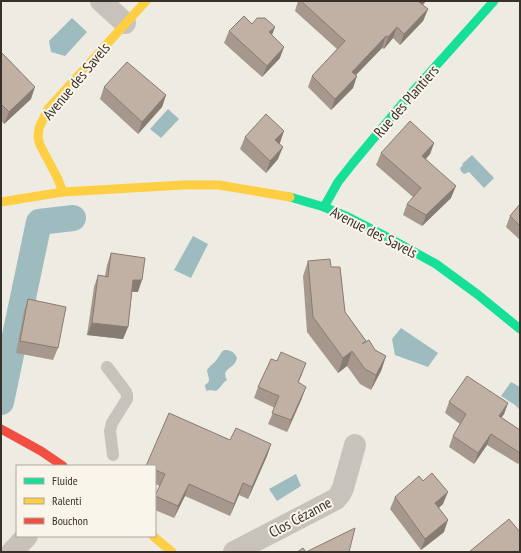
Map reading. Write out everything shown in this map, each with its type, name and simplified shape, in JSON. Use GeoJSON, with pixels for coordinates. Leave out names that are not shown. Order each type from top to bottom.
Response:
{"type":"FeatureCollection","features":[{"type":"Feature","properties":{"kind":"street"},"geometry":{"type":"LineString","coordinates":[[100,1],[125,23]]}},
{"type":"Feature","properties":{"kind":"street","name":"Avenue des Savels"},"geometry":{"type":"LineString","coordinates":[[63,192],[40,145],[38,137],[39,128],[48,109],[146,1]]}},
{"type":"Feature","properties":{"kind":"street","name":"Rue des Plantiers"},"geometry":{"type":"LineString","coordinates":[[324,207],[338,182],[353,163],[408,97],[494,1]]}},
{"type":"Feature","properties":{"kind":"street","name":"Avenue des Savels"},"geometry":{"type":"LineString","coordinates":[[1,202],[63,192],[219,185],[290,197],[324,207],[348,217],[436,264],[477,294],[520,329]]}},
{"type":"Feature","properties":{"kind":"street"},"geometry":{"type":"LineString","coordinates":[[1,429],[26,442],[59,464]]}},
{"type":"Feature","properties":{"kind":"street","name":"Clos Cézanne"},"geometry":{"type":"LineString","coordinates":[[234,552],[336,499],[343,488],[354,445]]}},
{"type":"Feature","properties":{"kind":"street"},"geometry":{"type":"LineString","coordinates":[[12,552],[26,537]]}},
{"type":"Feature","properties":{"kind":"street"},"geometry":{"type":"LineString","coordinates":[[154,537],[172,552]]}},
{"type":"Feature","properties":{"kind":"lane"},"geometry":{"type":"LineString","coordinates":[[107,367],[127,395],[112,423],[110,431],[114,455]]}},
{"type":"Feature","properties":{"kind":"water"},"geometry":{"type":"Polygon","coordinates":[[[72,18],[87,32],[65,56],[51,52],[49,41],[72,18]]]}},
{"type":"Feature","properties":{"kind":"water"},"geometry":{"type":"Polygon","coordinates":[[[168,109],[179,119],[161,138],[150,129],[168,109]]]}},
{"type":"Feature","properties":{"kind":"water"},"geometry":{"type":"Polygon","coordinates":[[[472,155],[494,178],[484,188],[469,172],[464,174],[461,171],[460,168],[463,165],[462,164],[472,155]]]}},
{"type":"Feature","properties":{"kind":"water"},"geometry":{"type":"Polygon","coordinates":[[[193,236],[208,244],[191,278],[174,270],[193,236]]]}},
{"type":"Feature","properties":{"kind":"water"},"geometry":{"type":"Polygon","coordinates":[[[401,328],[438,353],[428,367],[395,355],[392,339],[401,328]]]}},
{"type":"Feature","properties":{"kind":"water"},"geometry":{"type":"Polygon","coordinates":[[[224,350],[235,354],[237,358],[236,362],[227,370],[225,374],[227,380],[219,389],[216,391],[207,391],[205,385],[209,380],[207,370],[224,350]]]}},
{"type":"Feature","properties":{"kind":"water"},"geometry":{"type":"Polygon","coordinates":[[[511,382],[520,387],[520,410],[501,396],[511,382]]]}},
{"type":"Feature","properties":{"kind":"water"},"geometry":{"type":"Polygon","coordinates":[[[296,474],[301,486],[277,501],[269,489],[296,474]]]}},
{"type":"Feature","properties":{"kind":"building"},"geometry":{"type":"Polygon","coordinates":[[[301,1],[420,1],[419,2],[428,9],[404,34],[397,27],[388,37],[386,36],[352,72],[357,76],[335,99],[312,76],[345,41],[301,1]]]}},
{"type":"Feature","properties":{"kind":"building"},"geometry":{"type":"Polygon","coordinates":[[[244,16],[252,24],[257,18],[265,18],[275,27],[269,32],[284,47],[267,66],[229,31],[244,16]]]}},
{"type":"Feature","properties":{"kind":"building"},"geometry":{"type":"Polygon","coordinates":[[[1,52],[35,87],[9,112],[1,104],[1,52]]]}},
{"type":"Feature","properties":{"kind":"building"},"geometry":{"type":"Polygon","coordinates":[[[127,62],[166,95],[142,122],[104,87],[127,62]]]}},
{"type":"Feature","properties":{"kind":"building"},"geometry":{"type":"Polygon","coordinates":[[[266,114],[284,131],[275,140],[283,147],[270,161],[245,137],[266,114]]]}},
{"type":"Feature","properties":{"kind":"building"},"geometry":{"type":"Polygon","coordinates":[[[410,121],[434,143],[422,156],[456,186],[426,215],[407,204],[421,188],[381,153],[410,121]]]}},
{"type":"Feature","properties":{"kind":"building"},"geometry":{"type":"Polygon","coordinates":[[[520,204],[520,226],[510,216],[520,204]]]}},
{"type":"Feature","properties":{"kind":"building"},"geometry":{"type":"Polygon","coordinates":[[[111,253],[145,258],[142,280],[133,280],[128,327],[92,323],[98,275],[108,277],[111,253]]]}},
{"type":"Feature","properties":{"kind":"building"},"geometry":{"type":"Polygon","coordinates":[[[330,259],[331,267],[340,267],[345,312],[366,341],[362,344],[369,340],[375,350],[386,356],[376,375],[365,369],[352,351],[343,358],[313,317],[308,261],[330,259]]]}},
{"type":"Feature","properties":{"kind":"building"},"geometry":{"type":"Polygon","coordinates":[[[28,299],[66,307],[58,348],[20,341],[28,299]]]}},
{"type":"Feature","properties":{"kind":"building"},"geometry":{"type":"Polygon","coordinates":[[[281,352],[306,363],[298,382],[306,387],[291,420],[272,413],[279,396],[258,387],[271,359],[277,361],[281,352]]]}},
{"type":"Feature","properties":{"kind":"building"},"geometry":{"type":"Polygon","coordinates":[[[467,376],[508,403],[499,416],[520,430],[520,453],[491,434],[478,453],[453,436],[466,414],[449,402],[467,376]]]}},
{"type":"Feature","properties":{"kind":"building"},"geometry":{"type":"Polygon","coordinates":[[[169,413],[230,440],[236,428],[271,444],[252,487],[243,483],[234,504],[189,484],[178,506],[156,496],[165,474],[156,470],[156,465],[146,465],[169,413]]]}},
{"type":"Feature","properties":{"kind":"building"},"geometry":{"type":"Polygon","coordinates":[[[432,473],[448,492],[435,503],[448,520],[425,539],[395,497],[419,476],[423,481],[432,473]]]}},
{"type":"Feature","properties":{"kind":"building"},"geometry":{"type":"Polygon","coordinates":[[[509,519],[520,532],[520,552],[469,552],[509,519]]]}},
{"type":"Feature","properties":{"kind":"building"},"geometry":{"type":"Polygon","coordinates":[[[355,528],[349,552],[306,552],[355,528]]]}},
{"type":"Feature","properties":{"kind":"building"},"geometry":{"type":"Polygon","coordinates":[[[303,548],[306,552],[297,552],[303,548]]]}},
{"type":"Feature","properties":{"kind":"waterway"},"geometry":{"type":"LineString","coordinates":[[1,402],[39,222],[73,218]]}},
{"type":"Feature","properties":{"kind":"traffic: fast"},"geometry":{"type":"LineString","coordinates":[[324,207],[338,182],[353,163],[408,97],[494,1]]}},
{"type":"Feature","properties":{"kind":"traffic: fast"},"geometry":{"type":"LineString","coordinates":[[290,197],[324,207],[348,217],[436,264],[477,294],[520,329]]}},
{"type":"Feature","properties":{"kind":"traffic: slow"},"geometry":{"type":"LineString","coordinates":[[63,192],[57,177],[40,145],[38,137],[39,128],[48,109],[146,1]]}},
{"type":"Feature","properties":{"kind":"traffic: slow"},"geometry":{"type":"LineString","coordinates":[[1,202],[63,192],[183,185],[219,185],[290,197]]}},
{"type":"Feature","properties":{"kind":"traffic: slow"},"geometry":{"type":"LineString","coordinates":[[154,537],[172,552]]}},
{"type":"Feature","properties":{"kind":"traffic: jam"},"geometry":{"type":"LineString","coordinates":[[1,429],[41,451],[62,465]]}}]}
